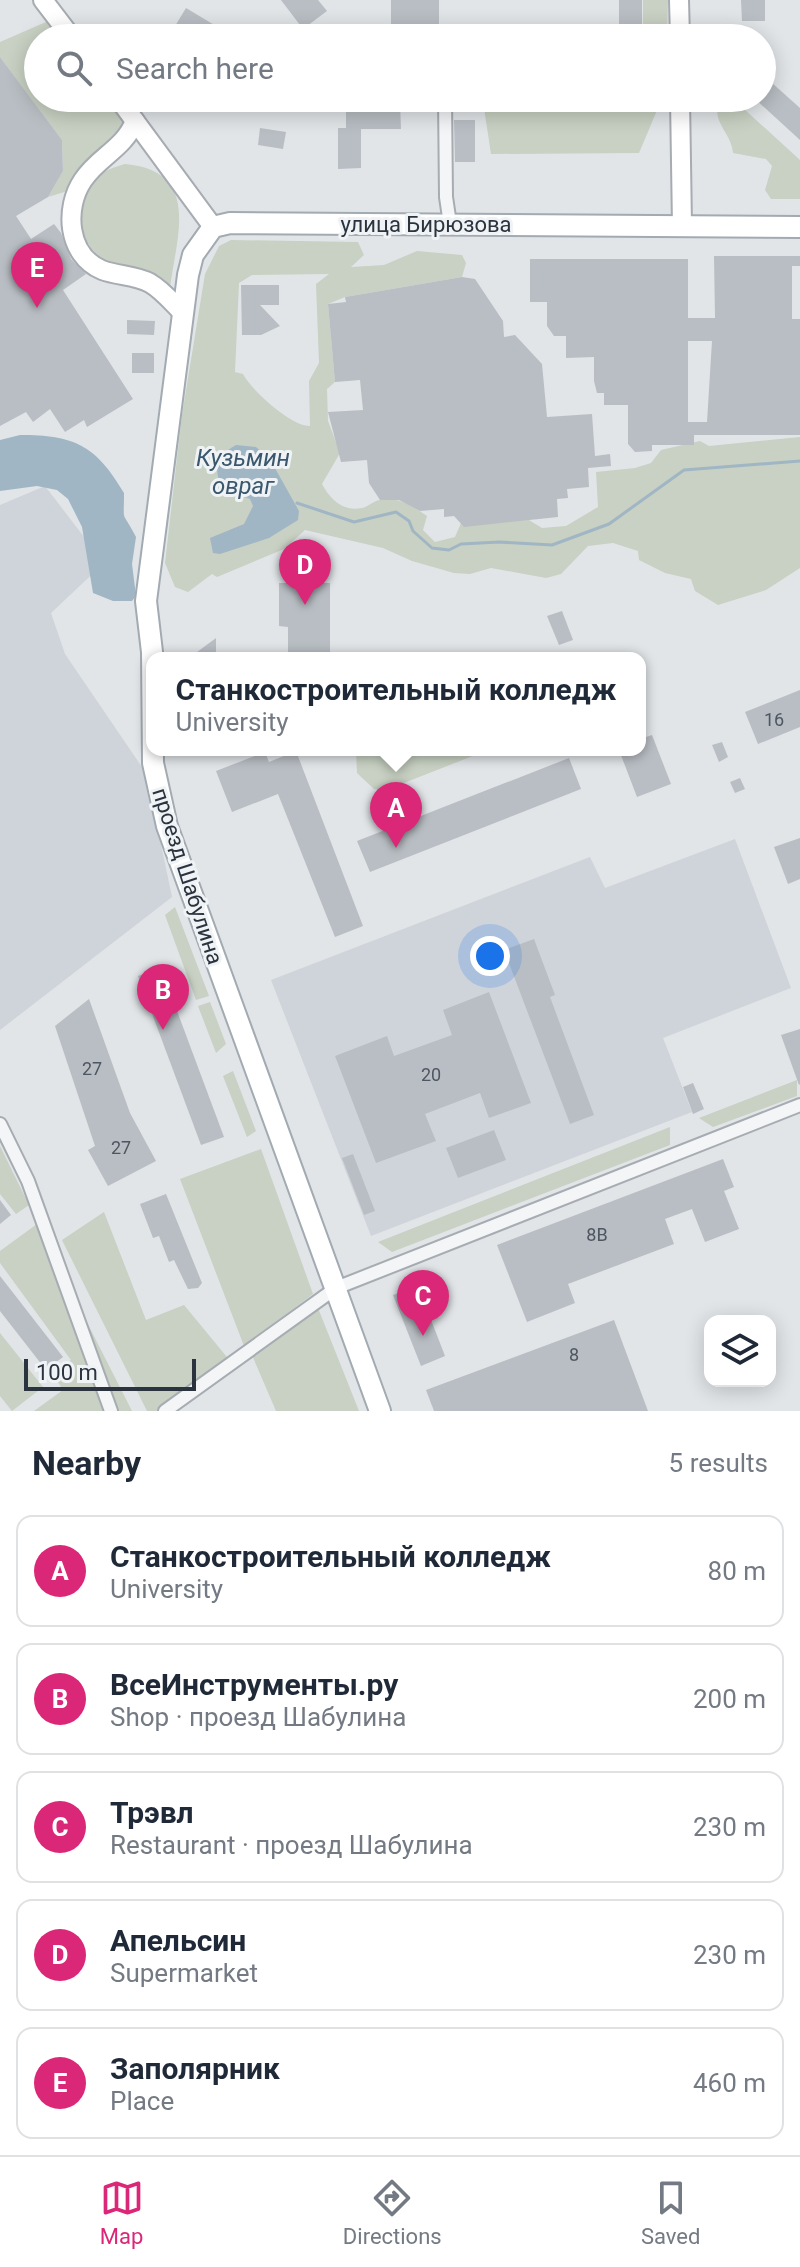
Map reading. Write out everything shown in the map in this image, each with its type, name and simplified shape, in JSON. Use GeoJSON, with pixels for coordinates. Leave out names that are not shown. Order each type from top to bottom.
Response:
{"type":"FeatureCollection","features":[{"type":"Feature","properties":{"kind":"main road"},"geometry":{"type":"LineString","coordinates":[[43,0],[61,24]]}},
{"type":"Feature","properties":{"kind":"main road"},"geometry":{"type":"LineString","coordinates":[[679,0],[680,24]]}},
{"type":"Feature","properties":{"kind":"main road"},"geometry":{"type":"LineString","coordinates":[[128,112],[213,227]]}},
{"type":"Feature","properties":{"kind":"main road"},"geometry":{"type":"LineString","coordinates":[[680,112],[682,226]]}},
{"type":"Feature","properties":{"kind":"main road"},"geometry":{"type":"LineString","coordinates":[[135,121],[129,137],[85,177],[73,197],[70,218],[74,239],[85,257],[98,268],[146,281],[182,312]]}},
{"type":"Feature","properties":{"kind":"main road","name":"улица Бирюзова"},"geometry":{"type":"LineString","coordinates":[[213,227],[230,223],[800,227]]}},
{"type":"Feature","properties":{"kind":"main road","name":"проезд Шабулина"},"geometry":{"type":"LineString","coordinates":[[152,652],[146,601],[182,312],[193,255],[213,227]]}},
{"type":"Feature","properties":{"kind":"main road","name":"проезд Шабулина"},"geometry":{"type":"LineString","coordinates":[[153,756],[167,826],[380,1411]]}},
{"type":"Feature","properties":{"kind":"street"},"geometry":{"type":"LineString","coordinates":[[445,112],[446,197],[450,224]]}},
{"type":"Feature","properties":{"kind":"street"},"geometry":{"type":"LineString","coordinates":[[165,1411],[336,1288],[800,1105]]}},
{"type":"Feature","properties":{"kind":"street"},"geometry":{"type":"LineString","coordinates":[[0,1124],[28,1181],[111,1411]]}},
{"type":"Feature","properties":{"kind":"shaded area"},"geometry":{"type":"Polygon","coordinates":[[[45,486],[104,563],[51,613],[65,654],[146,773],[172,897],[0,1030],[0,505],[45,486]]]}},
{"type":"Feature","properties":{"kind":"shaded area"},"geometry":{"type":"Polygon","coordinates":[[[735,839],[791,988],[663,1038],[692,1112],[371,1236],[271,980],[590,857],[605,888],[735,839]]]}},
{"type":"Feature","properties":{"kind":"green space"},"geometry":{"type":"Polygon","coordinates":[[[643,0],[668,0],[667,24],[643,24],[643,0]]]}},
{"type":"Feature","properties":{"kind":"green space"},"geometry":{"type":"Polygon","coordinates":[[[62,15],[69,24],[41,24],[62,15]]]}},
{"type":"Feature","properties":{"kind":"green space"},"geometry":{"type":"Polygon","coordinates":[[[24,32],[24,89],[0,57],[0,42],[24,32]]]}},
{"type":"Feature","properties":{"kind":"green space"},"geometry":{"type":"Polygon","coordinates":[[[41,112],[130,112],[116,140],[97,151],[84,167],[74,189],[48,197],[63,171],[62,140],[41,112]]]}},
{"type":"Feature","properties":{"kind":"green space"},"geometry":{"type":"Polygon","coordinates":[[[485,112],[656,112],[639,153],[491,154],[485,112]]]}},
{"type":"Feature","properties":{"kind":"green space"},"geometry":{"type":"Polygon","coordinates":[[[717,112],[747,112],[800,160],[800,199],[771,199],[765,190],[772,166],[766,159],[733,153],[717,112]]]}},
{"type":"Feature","properties":{"kind":"green space"},"geometry":{"type":"Polygon","coordinates":[[[125,164],[149,169],[165,179],[174,192],[179,209],[179,227],[170,287],[153,272],[103,259],[84,236],[81,215],[87,188],[103,173],[125,164]]]}},
{"type":"Feature","properties":{"kind":"green space"},"geometry":{"type":"Polygon","coordinates":[[[231,240],[358,242],[364,255],[351,267],[384,265],[417,251],[462,255],[466,263],[462,277],[345,297],[328,304],[335,382],[327,389],[328,421],[340,453],[322,484],[329,495],[343,506],[362,508],[386,499],[404,503],[427,516],[423,530],[435,542],[455,537],[461,523],[529,520],[542,528],[566,526],[598,507],[596,472],[635,468],[651,463],[661,450],[700,441],[709,446],[800,437],[800,568],[766,590],[718,605],[695,591],[691,579],[665,573],[639,560],[638,551],[613,543],[588,546],[561,574],[546,578],[491,568],[470,574],[454,573],[412,561],[383,548],[305,530],[284,549],[217,577],[212,574],[188,592],[175,587],[165,563],[182,415],[205,274],[219,246],[231,240]],[[329,274],[252,275],[239,283],[235,372],[243,374],[263,398],[283,414],[310,426],[309,381],[319,363],[316,284],[329,274]]]}},
{"type":"Feature","properties":{"kind":"green space"},"geometry":{"type":"Polygon","coordinates":[[[356,756],[473,756],[386,790],[374,789],[357,773],[356,756]]]}},
{"type":"Feature","properties":{"kind":"green space"},"geometry":{"type":"Polygon","coordinates":[[[175,907],[209,996],[196,1000],[165,915],[175,907]]]}},
{"type":"Feature","properties":{"kind":"green space"},"geometry":{"type":"Polygon","coordinates":[[[210,1002],[226,1044],[216,1053],[198,1006],[210,1002]]]}},
{"type":"Feature","properties":{"kind":"green space"},"geometry":{"type":"Polygon","coordinates":[[[233,1071],[256,1131],[247,1137],[223,1076],[233,1071]]]}},
{"type":"Feature","properties":{"kind":"green space"},"geometry":{"type":"Polygon","coordinates":[[[797,1080],[797,1096],[713,1127],[699,1118],[797,1080]]]}},
{"type":"Feature","properties":{"kind":"green space"},"geometry":{"type":"Polygon","coordinates":[[[670,1127],[670,1145],[392,1252],[378,1242],[670,1127]]]}},
{"type":"Feature","properties":{"kind":"green space"},"geometry":{"type":"Polygon","coordinates":[[[0,1146],[29,1205],[16,1214],[0,1194],[0,1146]]]}},
{"type":"Feature","properties":{"kind":"green space"},"geometry":{"type":"Polygon","coordinates":[[[261,1149],[313,1294],[244,1346],[180,1179],[261,1149]]]}},
{"type":"Feature","properties":{"kind":"green space"},"geometry":{"type":"Polygon","coordinates":[[[104,1212],[146,1320],[184,1305],[231,1362],[165,1411],[147,1411],[62,1240],[104,1212]]]}},
{"type":"Feature","properties":{"kind":"green space"},"geometry":{"type":"Polygon","coordinates":[[[37,1224],[132,1411],[34,1411],[63,1390],[52,1373],[71,1360],[0,1263],[0,1251],[37,1224]]]}},
{"type":"Feature","properties":{"kind":"green space"},"geometry":{"type":"Polygon","coordinates":[[[318,1308],[359,1411],[276,1411],[252,1355],[318,1308]]]}},
{"type":"Feature","properties":{"kind":"green space"},"geometry":{"type":"Polygon","coordinates":[[[0,1333],[43,1387],[12,1411],[0,1396],[0,1333]]]}},
{"type":"Feature","properties":{"kind":"water"},"geometry":{"type":"Polygon","coordinates":[[[20,435],[55,437],[82,446],[114,477],[124,493],[124,516],[136,537],[132,564],[136,596],[132,601],[113,601],[93,593],[82,527],[68,499],[57,490],[37,486],[0,491],[0,440],[20,435]]]}},
{"type":"Feature","properties":{"kind":"water","name":"Кузьмин овраг"},"geometry":{"type":"Polygon","coordinates":[[[236,445],[256,447],[271,461],[299,511],[298,520],[269,538],[220,554],[213,553],[210,538],[244,524],[253,506],[250,499],[223,490],[218,476],[220,459],[236,445]]]}},
{"type":"Feature","properties":{"kind":"building"},"geometry":{"type":"Polygon","coordinates":[[[281,0],[318,0],[327,11],[310,24],[299,24],[281,0]]]}},
{"type":"Feature","properties":{"kind":"building"},"geometry":{"type":"Polygon","coordinates":[[[391,0],[439,0],[439,24],[391,24],[391,0]]]}},
{"type":"Feature","properties":{"kind":"building"},"geometry":{"type":"Polygon","coordinates":[[[619,0],[642,0],[642,24],[619,24],[619,0]]]}},
{"type":"Feature","properties":{"kind":"building"},"geometry":{"type":"Polygon","coordinates":[[[741,0],[765,0],[765,21],[742,21],[741,0]]]}},
{"type":"Feature","properties":{"kind":"building"},"geometry":{"type":"Polygon","coordinates":[[[186,8],[213,24],[176,24],[186,8]]]}},
{"type":"Feature","properties":{"kind":"building"},"geometry":{"type":"Polygon","coordinates":[[[0,57],[24,89],[24,112],[41,112],[62,140],[63,171],[48,197],[16,216],[31,239],[54,224],[61,233],[71,259],[86,274],[63,290],[133,399],[87,427],[84,420],[65,432],[50,409],[33,422],[26,412],[0,426],[0,57]]]}},
{"type":"Feature","properties":{"kind":"building"},"geometry":{"type":"Polygon","coordinates":[[[776,87],[800,108],[800,140],[769,112],[776,112],[776,87]]]}},
{"type":"Feature","properties":{"kind":"building"},"geometry":{"type":"Polygon","coordinates":[[[346,112],[400,112],[401,129],[361,129],[361,168],[338,169],[338,128],[346,128],[346,112]]]}},
{"type":"Feature","properties":{"kind":"building"},"geometry":{"type":"Polygon","coordinates":[[[454,120],[475,120],[475,162],[455,162],[454,120]]]}},
{"type":"Feature","properties":{"kind":"building"},"geometry":{"type":"Polygon","coordinates":[[[260,128],[286,132],[283,149],[258,145],[260,128]]]}},
{"type":"Feature","properties":{"kind":"building"},"geometry":{"type":"Polygon","coordinates":[[[714,256],[800,256],[800,266],[792,266],[792,319],[800,319],[800,435],[694,435],[694,445],[652,445],[652,451],[635,452],[628,444],[628,405],[604,405],[604,393],[597,393],[594,381],[594,357],[566,358],[566,336],[554,336],[547,326],[547,302],[530,302],[530,259],[688,259],[688,318],[715,318],[714,256]],[[688,341],[688,422],[707,422],[712,341],[688,341]]]}},
{"type":"Feature","properties":{"kind":"building"},"geometry":{"type":"Polygon","coordinates":[[[462,277],[475,279],[503,321],[504,337],[515,335],[542,364],[547,417],[592,414],[595,456],[610,454],[611,466],[588,468],[589,487],[567,489],[568,498],[557,499],[558,517],[464,527],[454,516],[444,517],[444,509],[420,511],[399,500],[380,500],[369,483],[367,460],[341,462],[328,412],[363,410],[360,380],[335,382],[328,304],[346,302],[345,297],[462,277]]]}},
{"type":"Feature","properties":{"kind":"building"},"geometry":{"type":"Polygon","coordinates":[[[241,285],[279,285],[279,305],[260,305],[280,326],[261,335],[242,335],[241,285]]]}},
{"type":"Feature","properties":{"kind":"building"},"geometry":{"type":"Polygon","coordinates":[[[127,320],[155,321],[154,335],[127,334],[127,320]]]}},
{"type":"Feature","properties":{"kind":"building"},"geometry":{"type":"Polygon","coordinates":[[[132,353],[154,353],[154,373],[132,373],[132,353]]]}},
{"type":"Feature","properties":{"kind":"building"},"geometry":{"type":"Polygon","coordinates":[[[279,583],[330,583],[330,652],[288,652],[288,627],[279,626],[279,583]]]}},
{"type":"Feature","properties":{"kind":"building"},"geometry":{"type":"Polygon","coordinates":[[[562,611],[573,640],[559,645],[547,616],[562,611]]]}},
{"type":"Feature","properties":{"kind":"building"},"geometry":{"type":"Polygon","coordinates":[[[216,638],[216,652],[197,652],[216,638]]]}},
{"type":"Feature","properties":{"kind":"building"},"geometry":{"type":"Polygon","coordinates":[[[800,690],[800,727],[758,744],[745,712],[800,690]]]}},
{"type":"Feature","properties":{"kind":"building"},"geometry":{"type":"Polygon","coordinates":[[[652,735],[671,784],[637,797],[621,756],[646,756],[646,737],[652,735]]]}},
{"type":"Feature","properties":{"kind":"building"},"geometry":{"type":"Polygon","coordinates":[[[722,742],[728,757],[719,762],[712,745],[722,742]]]}},
{"type":"Feature","properties":{"kind":"building"},"geometry":{"type":"Polygon","coordinates":[[[255,756],[267,756],[269,762],[284,756],[298,756],[363,926],[335,937],[278,794],[232,812],[216,771],[255,756]]]}},
{"type":"Feature","properties":{"kind":"building"},"geometry":{"type":"Polygon","coordinates":[[[569,758],[581,789],[370,872],[357,841],[569,758]]]}},
{"type":"Feature","properties":{"kind":"building"},"geometry":{"type":"Polygon","coordinates":[[[740,778],[745,789],[735,793],[730,782],[740,778]]]}},
{"type":"Feature","properties":{"kind":"building"},"geometry":{"type":"Polygon","coordinates":[[[800,838],[800,879],[788,884],[774,847],[800,838]]]}},
{"type":"Feature","properties":{"kind":"building"},"geometry":{"type":"Polygon","coordinates":[[[534,939],[555,995],[550,997],[594,1115],[570,1124],[504,950],[534,939]]]}},
{"type":"Feature","properties":{"kind":"building"},"geometry":{"type":"Polygon","coordinates":[[[161,968],[224,1137],[201,1145],[138,976],[161,968]]]}},
{"type":"Feature","properties":{"kind":"building"},"geometry":{"type":"Polygon","coordinates":[[[489,992],[531,1103],[489,1118],[480,1093],[425,1114],[436,1141],[376,1163],[335,1056],[387,1036],[394,1056],[452,1035],[443,1010],[489,992]]]}},
{"type":"Feature","properties":{"kind":"building"},"geometry":{"type":"Polygon","coordinates":[[[89,999],[130,1113],[156,1161],[108,1186],[88,1150],[95,1146],[55,1026],[89,999]]]}},
{"type":"Feature","properties":{"kind":"building"},"geometry":{"type":"Polygon","coordinates":[[[800,1029],[800,1084],[799,1085],[781,1035],[800,1029]]]}},
{"type":"Feature","properties":{"kind":"building"},"geometry":{"type":"Polygon","coordinates":[[[693,1083],[704,1109],[693,1114],[683,1087],[693,1083]]]}},
{"type":"Feature","properties":{"kind":"building"},"geometry":{"type":"Polygon","coordinates":[[[494,1130],[506,1160],[458,1178],[446,1148],[494,1130]]]}},
{"type":"Feature","properties":{"kind":"building"},"geometry":{"type":"Polygon","coordinates":[[[353,1154],[375,1211],[364,1215],[342,1158],[353,1154]]]}},
{"type":"Feature","properties":{"kind":"building"},"geometry":{"type":"Polygon","coordinates":[[[723,1159],[734,1187],[724,1191],[739,1229],[705,1242],[692,1209],[665,1219],[674,1244],[568,1284],[575,1303],[527,1322],[497,1245],[723,1159]]]}},
{"type":"Feature","properties":{"kind":"building"},"geometry":{"type":"Polygon","coordinates":[[[166,1194],[202,1283],[198,1288],[188,1289],[174,1260],[169,1262],[159,1236],[153,1238],[140,1204],[166,1194]]]}},
{"type":"Feature","properties":{"kind":"building"},"geometry":{"type":"Polygon","coordinates":[[[0,1200],[11,1215],[0,1224],[0,1200]]]}},
{"type":"Feature","properties":{"kind":"building"},"geometry":{"type":"Polygon","coordinates":[[[0,1276],[63,1357],[46,1370],[0,1311],[0,1276]]]}},
{"type":"Feature","properties":{"kind":"building"},"geometry":{"type":"Polygon","coordinates":[[[434,1279],[442,1300],[426,1307],[445,1356],[421,1366],[393,1295],[434,1279]]]}},
{"type":"Feature","properties":{"kind":"building"},"geometry":{"type":"Polygon","coordinates":[[[614,1320],[648,1411],[434,1411],[426,1390],[614,1320]]]}},
{"type":"Feature","properties":{"kind":"waterway"},"geometry":{"type":"LineString","coordinates":[[297,503],[354,522],[396,512],[409,521],[413,531],[432,548],[449,550],[461,544],[499,542],[552,545],[609,524],[684,470],[800,461]]}},
{"type":"Feature","properties":{"kind":"place","name":"Заполярник"},"geometry":{"type":"Point","coordinates":[37,308]}},
{"type":"Feature","properties":{"kind":"place","name":"Апельсин"},"geometry":{"type":"Point","coordinates":[305,605]}},
{"type":"Feature","properties":{"kind":"place","name":"Станкостроительный колледж"},"geometry":{"type":"Point","coordinates":[396,848]}},
{"type":"Feature","properties":{"kind":"place","name":"ВсеИнструменты.ру"},"geometry":{"type":"Point","coordinates":[163,1030]}},
{"type":"Feature","properties":{"kind":"place","name":"Трэвл"},"geometry":{"type":"Point","coordinates":[423,1336]}}]}
